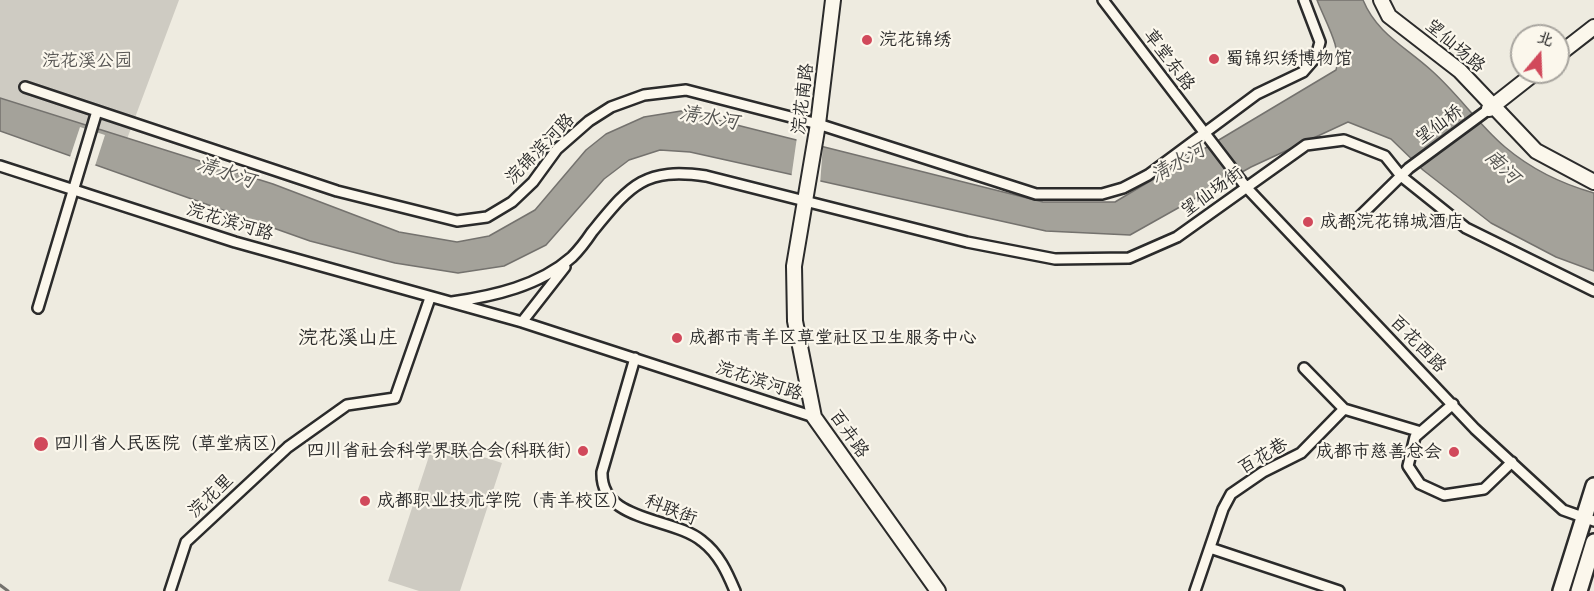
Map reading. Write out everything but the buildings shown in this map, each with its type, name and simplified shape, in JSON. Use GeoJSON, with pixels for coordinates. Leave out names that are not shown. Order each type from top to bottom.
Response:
{"type":"FeatureCollection","features":[{"type":"Feature","properties":{"kind":"main road"},"geometry":{"type":"LineString","coordinates":[[1561,591],[1589,519],[1594,486]]}},
{"type":"Feature","properties":{"kind":"main road"},"geometry":{"type":"LineString","coordinates":[[1579,591],[1594,542]]}},
{"type":"Feature","properties":{"kind":"street","name":"浣花南路"},"geometry":{"type":"LineString","coordinates":[[806,202],[833,0]]}},
{"type":"Feature","properties":{"kind":"street","name":"草堂东路"},"geometry":{"type":"LineString","coordinates":[[1103,0],[1239,179]]}},
{"type":"Feature","properties":{"kind":"street","name":"浣锦滨河路"},"geometry":{"type":"LineString","coordinates":[[25,87],[337,191],[457,221],[487,217],[512,202],[533,182],[557,149],[610,107],[644,95],[687,90],[817,131],[1036,194],[1102,194],[1123,188],[1148,175],[1206,136],[1257,94],[1303,72],[1316,57],[1320,42],[1304,0]]}},
{"type":"Feature","properties":{"kind":"street","name":"望仙场路"},"geometry":{"type":"LineString","coordinates":[[1381,0],[1389,16],[1460,70],[1492,107],[1536,151],[1594,182]]}},
{"type":"Feature","properties":{"kind":"street"},"geometry":{"type":"LineString","coordinates":[[1570,46],[1594,27]]}},
{"type":"Feature","properties":{"kind":"street"},"geometry":{"type":"LineString","coordinates":[[1492,107],[1521,84]]}},
{"type":"Feature","properties":{"kind":"street","name":"望仙桥"},"geometry":{"type":"LineString","coordinates":[[1353,223],[1409,168],[1492,107]]}},
{"type":"Feature","properties":{"kind":"street"},"geometry":{"type":"LineString","coordinates":[[38,308],[80,175],[97,111]]}},
{"type":"Feature","properties":{"kind":"street","name":"望仙场街"},"geometry":{"type":"LineString","coordinates":[[806,202],[967,242],[1055,259],[1129,258],[1177,237],[1306,145],[1344,141],[1385,156],[1401,176],[1466,228],[1594,291]]}},
{"type":"Feature","properties":{"kind":"street","name":"浣花滨河路"},"geometry":{"type":"LineString","coordinates":[[0,166],[235,242],[522,322],[814,417]]}},
{"type":"Feature","properties":{"kind":"street","name":"浣花滨河路"},"geometry":{"type":"LineString","coordinates":[[522,322],[622,197],[642,181],[658,174],[678,172],[706,176],[806,202]]}},
{"type":"Feature","properties":{"kind":"street","name":"百花西路"},"geometry":{"type":"LineString","coordinates":[[1239,179],[1453,404],[1512,462],[1563,510],[1589,519]]}},
{"type":"Feature","properties":{"kind":"street","name":"百卉路"},"geometry":{"type":"LineString","coordinates":[[806,202],[794,266],[795,321],[814,417],[938,591]]}},
{"type":"Feature","properties":{"kind":"street","name":"浣花滨河路"},"geometry":{"type":"LineString","coordinates":[[452,302],[487,297],[517,287],[548,274],[573,256]]}},
{"type":"Feature","properties":{"kind":"street","name":"浣花里"},"geometry":{"type":"LineString","coordinates":[[170,591],[186,542],[288,447],[347,405],[395,398],[430,298]]}},
{"type":"Feature","properties":{"kind":"street","name":"科联街"},"geometry":{"type":"LineString","coordinates":[[635,358],[602,472],[602,482],[612,500],[622,508],[690,533],[702,540],[724,566],[735,591]]}},
{"type":"Feature","properties":{"kind":"street"},"geometry":{"type":"LineString","coordinates":[[1304,369],[1344,409],[1421,432]]}},
{"type":"Feature","properties":{"kind":"street"},"geometry":{"type":"LineString","coordinates":[[1453,404],[1415,437],[1408,466],[1420,484],[1444,495],[1484,489],[1512,462]]}},
{"type":"Feature","properties":{"kind":"street","name":"百花巷"},"geometry":{"type":"LineString","coordinates":[[1195,591],[1231,494],[1263,472],[1301,453],[1344,409]]}},
{"type":"Feature","properties":{"kind":"street"},"geometry":{"type":"LineString","coordinates":[[1210,548],[1339,591]]}},
{"type":"Feature","properties":{"kind":"green space","name":"浣花溪公园"},"geometry":{"type":"Polygon","coordinates":[[[0,0],[179,0],[127,139],[0,98],[0,0]]]}},
{"type":"Feature","properties":{"kind":"green space"},"geometry":{"type":"Polygon","coordinates":[[[434,441],[502,463],[460,591],[419,591],[388,581],[434,441]]]}},
{"type":"Feature","properties":{"kind":"water"},"geometry":{"type":"Polygon","coordinates":[[[1317,0],[1363,0],[1384,31],[1441,80],[1505,147],[1547,175],[1594,193],[1594,271],[1556,257],[1491,223],[1423,170],[1391,139],[1348,122],[1251,167],[1130,235],[1046,231],[690,152],[660,150],[629,160],[604,179],[546,245],[504,266],[458,273],[395,263],[310,241],[0,131],[0,98],[273,184],[399,232],[457,242],[489,236],[535,210],[586,150],[606,134],[644,117],[681,111],[1043,202],[1115,202],[1336,70],[1338,62],[1335,45],[1317,0]]]}},
{"type":"Feature","properties":{"kind":"pier"},"geometry":{"type":"Polygon","coordinates":[[[80,127],[105,135],[95,166],[70,157],[80,127]]]}},
{"type":"Feature","properties":{"kind":"pier"},"geometry":{"type":"Polygon","coordinates":[[[797,137],[823,144],[820,185],[791,179],[797,137]]]}},
{"type":"Feature","properties":{"kind":"waterway"},"geometry":{"type":"LineString","coordinates":[[0,585],[8,591]]}},
{"type":"Feature","properties":{"kind":"place","name":"浣花锦绣"},"geometry":{"type":"Point","coordinates":[867,40]}},
{"type":"Feature","properties":{"kind":"place","name":"蜀锦织绣博物馆"},"geometry":{"type":"Point","coordinates":[1214,59]}},
{"type":"Feature","properties":{"kind":"place","name":"成都浣花锦城酒店"},"geometry":{"type":"Point","coordinates":[1308,222]}},
{"type":"Feature","properties":{"kind":"place","name":"成都市青羊区草堂社区卫生服务中心"},"geometry":{"type":"Point","coordinates":[677,338]}},
{"type":"Feature","properties":{"kind":"place","name":"四川省人民医院（草堂病区）"},"geometry":{"type":"Point","coordinates":[41,444]}},
{"type":"Feature","properties":{"kind":"place","name":"四川省社会科学界联合会(科联街)"},"geometry":{"type":"Point","coordinates":[583,451]}},
{"type":"Feature","properties":{"kind":"place","name":"成都市慈善总会"},"geometry":{"type":"Point","coordinates":[1454,452]}},
{"type":"Feature","properties":{"kind":"place","name":"成都职业技术学院（青羊校区）"},"geometry":{"type":"Point","coordinates":[365,501]}},
{"type":"Feature","properties":{"kind":"district","name":"浣花溪山庄"},"geometry":{"type":"Point","coordinates":[348,338]}},
{"type":"Feature","properties":{"kind":"water label","name":"清水河"},"geometry":{"type":"Point","coordinates":[709,118]}},
{"type":"Feature","properties":{"kind":"water label","name":"清水河"},"geometry":{"type":"Point","coordinates":[1178,163]}},
{"type":"Feature","properties":{"kind":"water label","name":"南河"},"geometry":{"type":"Point","coordinates":[1502,167]}},
{"type":"Feature","properties":{"kind":"water label","name":"清水河"},"geometry":{"type":"Point","coordinates":[226,173]}}]}
